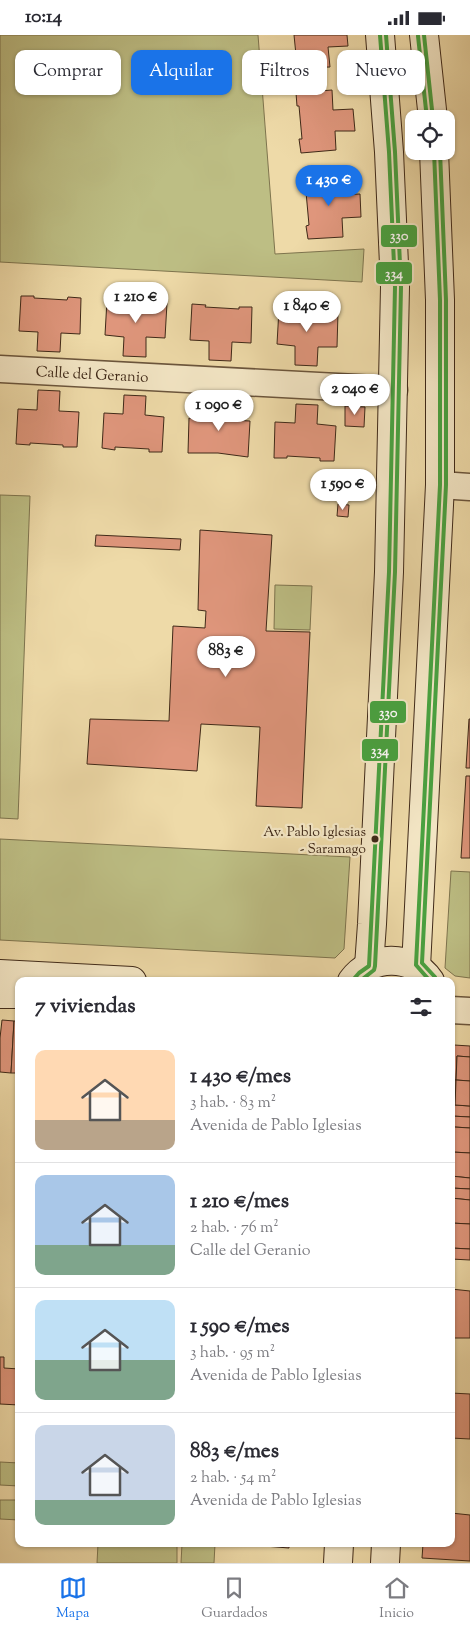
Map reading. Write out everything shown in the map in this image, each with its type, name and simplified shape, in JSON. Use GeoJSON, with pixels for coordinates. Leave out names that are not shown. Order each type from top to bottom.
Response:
{"type":"FeatureCollection","features":[{"type":"Feature","properties":{"kind":"street"},"geometry":{"type":"LineString","coordinates":[[360,973],[372,924],[389,572],[394,390],[395,277],[389,152],[380,35]]}},
{"type":"Feature","properties":{"kind":"street"},"geometry":{"type":"LineString","coordinates":[[424,35],[432,110]]}},
{"type":"Feature","properties":{"kind":"street"},"geometry":{"type":"LineString","coordinates":[[423,974],[440,485],[440,301],[434,160]]}},
{"type":"Feature","properties":{"kind":"street","name":"Calle del Geranio"},"geometry":{"type":"LineString","coordinates":[[0,369],[394,390]]}},
{"type":"Feature","properties":{"kind":"street"},"geometry":{"type":"LineString","coordinates":[[440,485],[470,487]]}},
{"type":"Feature","properties":{"kind":"street"},"geometry":{"type":"LineString","coordinates":[[360,973],[388,960],[403,961],[423,974]]}},
{"type":"Feature","properties":{"kind":"street"},"geometry":{"type":"LineString","coordinates":[[0,974],[57,977]]}},
{"type":"Feature","properties":{"kind":"street"},"geometry":{"type":"LineString","coordinates":[[0,993],[15,994]]}},
{"type":"Feature","properties":{"kind":"street"},"geometry":{"type":"LineString","coordinates":[[455,1010],[470,1011]]}},
{"type":"Feature","properties":{"kind":"street"},"geometry":{"type":"LineString","coordinates":[[338,1563],[339,1547]]}},
{"type":"Feature","properties":{"kind":"street"},"geometry":{"type":"LineString","coordinates":[[385,1563],[386,1547]]}},
{"type":"Feature","properties":{"kind":"green space"},"geometry":{"type":"Polygon","coordinates":[[[0,35],[258,35],[259,50],[242,50],[242,95],[263,95],[275,254],[364,249],[362,282],[0,262],[0,35]]]}},
{"type":"Feature","properties":{"kind":"green space"},"geometry":{"type":"Polygon","coordinates":[[[0,495],[30,496],[18,819],[0,818],[0,495]]]}},
{"type":"Feature","properties":{"kind":"green space"},"geometry":{"type":"Polygon","coordinates":[[[275,585],[312,586],[310,630],[274,629],[275,585]]]}},
{"type":"Feature","properties":{"kind":"green space"},"geometry":{"type":"Polygon","coordinates":[[[0,839],[350,857],[344,949],[335,958],[0,940],[0,839]]]}},
{"type":"Feature","properties":{"kind":"green space"},"geometry":{"type":"Polygon","coordinates":[[[451,871],[470,872],[470,978],[455,976],[445,968],[451,871]]]}},
{"type":"Feature","properties":{"kind":"green space"},"geometry":{"type":"Polygon","coordinates":[[[0,1462],[15,1463],[15,1486],[0,1485],[0,1462]]]}},
{"type":"Feature","properties":{"kind":"green space"},"geometry":{"type":"Polygon","coordinates":[[[0,1500],[15,1500],[15,1520],[0,1519],[0,1500]]]}},
{"type":"Feature","properties":{"kind":"green space"},"geometry":{"type":"Polygon","coordinates":[[[98,1547],[177,1547],[177,1563],[97,1563],[98,1547]]]}},
{"type":"Feature","properties":{"kind":"green space"},"geometry":{"type":"Polygon","coordinates":[[[182,1547],[215,1547],[214,1563],[181,1563],[182,1547]]]}},
{"type":"Feature","properties":{"kind":"building"},"geometry":{"type":"Polygon","coordinates":[[[294,35],[347,35],[348,46],[328,47],[330,67],[327,67],[327,50],[296,50],[294,35]]]}},
{"type":"Feature","properties":{"kind":"building"},"geometry":{"type":"Polygon","coordinates":[[[327,90],[332,90],[333,110],[353,109],[355,131],[335,131],[336,150],[301,153],[299,139],[302,139],[296,95],[327,95],[327,90]]]}},
{"type":"Feature","properties":{"kind":"building"},"geometry":{"type":"Polygon","coordinates":[[[339,176],[341,195],[360,194],[361,217],[342,218],[343,237],[308,239],[306,226],[309,225],[303,179],[339,176]]]}},
{"type":"Feature","properties":{"kind":"building"},"geometry":{"type":"Polygon","coordinates":[[[21,296],[67,300],[68,297],[81,298],[80,334],[61,333],[60,352],[37,351],[38,332],[19,331],[21,296]]]}},
{"type":"Feature","properties":{"kind":"building"},"geometry":{"type":"Polygon","coordinates":[[[107,300],[153,304],[153,302],[167,303],[165,338],[146,337],[146,357],[123,356],[124,337],[105,335],[107,300]]]}},
{"type":"Feature","properties":{"kind":"building"},"geometry":{"type":"Polygon","coordinates":[[[192,304],[206,305],[205,307],[239,309],[239,307],[252,307],[251,343],[232,342],[231,361],[209,360],[209,341],[190,340],[192,304]]]}},
{"type":"Feature","properties":{"kind":"building"},"geometry":{"type":"Polygon","coordinates":[[[279,309],[325,313],[325,311],[338,312],[337,347],[318,347],[317,366],[295,365],[295,346],[277,344],[279,309]]]}},
{"type":"Feature","properties":{"kind":"building"},"geometry":{"type":"Polygon","coordinates":[[[38,390],[60,391],[59,411],[79,412],[77,447],[30,443],[30,445],[16,444],[18,409],[37,410],[38,390]]]}},
{"type":"Feature","properties":{"kind":"building"},"geometry":{"type":"Polygon","coordinates":[[[124,395],[146,396],[145,415],[164,417],[162,452],[149,452],[149,449],[115,447],[115,450],[102,448],[104,413],[123,414],[124,395]]]}},
{"type":"Feature","properties":{"kind":"building"},"geometry":{"type":"Polygon","coordinates":[[[209,399],[232,400],[231,420],[250,421],[248,457],[218,453],[188,453],[189,418],[208,418],[209,399]]]}},
{"type":"Feature","properties":{"kind":"building"},"geometry":{"type":"Polygon","coordinates":[[[296,404],[318,405],[317,424],[336,426],[334,461],[320,461],[320,458],[287,456],[287,458],[274,458],[275,422],[295,423],[296,404]]]}},
{"type":"Feature","properties":{"kind":"building"},"geometry":{"type":"Polygon","coordinates":[[[345,406],[365,407],[364,427],[345,426],[345,406]]]}},
{"type":"Feature","properties":{"kind":"building"},"geometry":{"type":"Polygon","coordinates":[[[338,504],[349,505],[348,517],[337,516],[338,504]]]}},
{"type":"Feature","properties":{"kind":"building"},"geometry":{"type":"Polygon","coordinates":[[[200,530],[272,535],[266,631],[310,632],[302,808],[256,806],[260,727],[201,724],[197,771],[87,764],[90,719],[169,721],[173,626],[205,628],[206,611],[198,610],[200,530]]]}},
{"type":"Feature","properties":{"kind":"building"},"geometry":{"type":"Polygon","coordinates":[[[96,535],[181,539],[180,550],[95,546],[96,535]]]}},
{"type":"Feature","properties":{"kind":"building"},"geometry":{"type":"Polygon","coordinates":[[[469,719],[470,768],[466,768],[469,719]]]}},
{"type":"Feature","properties":{"kind":"building"},"geometry":{"type":"Polygon","coordinates":[[[466,776],[470,776],[470,858],[461,858],[466,776]]]}},
{"type":"Feature","properties":{"kind":"building"},"geometry":{"type":"Polygon","coordinates":[[[2,1020],[14,1021],[11,1073],[0,1072],[2,1020]]]}},
{"type":"Feature","properties":{"kind":"building"},"geometry":{"type":"Polygon","coordinates":[[[14,1021],[15,1021],[15,1073],[11,1073],[14,1021]]]}},
{"type":"Feature","properties":{"kind":"building"},"geometry":{"type":"Polygon","coordinates":[[[455,1045],[470,1046],[470,1057],[457,1056],[456,1080],[455,1045]]]}},
{"type":"Feature","properties":{"kind":"building"},"geometry":{"type":"Polygon","coordinates":[[[457,1056],[470,1057],[470,1081],[456,1080],[457,1056]]]}},
{"type":"Feature","properties":{"kind":"building"},"geometry":{"type":"Polygon","coordinates":[[[456,1080],[470,1081],[470,1106],[455,1105],[456,1080]]]}},
{"type":"Feature","properties":{"kind":"building"},"geometry":{"type":"Polygon","coordinates":[[[455,1105],[470,1106],[470,1117],[455,1116],[455,1105]]]}},
{"type":"Feature","properties":{"kind":"building"},"geometry":{"type":"Polygon","coordinates":[[[455,1116],[470,1117],[470,1128],[455,1127],[455,1116]]]}},
{"type":"Feature","properties":{"kind":"building"},"geometry":{"type":"Polygon","coordinates":[[[455,1127],[470,1128],[470,1153],[455,1152],[455,1127]]]}},
{"type":"Feature","properties":{"kind":"building"},"geometry":{"type":"Polygon","coordinates":[[[455,1152],[470,1153],[470,1178],[455,1176],[455,1152]]]}},
{"type":"Feature","properties":{"kind":"building"},"geometry":{"type":"Polygon","coordinates":[[[455,1176],[470,1178],[470,1189],[455,1188],[455,1176]]]}},
{"type":"Feature","properties":{"kind":"building"},"geometry":{"type":"Polygon","coordinates":[[[455,1188],[470,1189],[470,1200],[455,1198],[455,1188]]]}},
{"type":"Feature","properties":{"kind":"building"},"geometry":{"type":"Polygon","coordinates":[[[455,1198],[470,1200],[470,1224],[455,1223],[455,1198]]]}},
{"type":"Feature","properties":{"kind":"building"},"geometry":{"type":"Polygon","coordinates":[[[455,1223],[470,1224],[470,1249],[455,1248],[455,1223]]]}},
{"type":"Feature","properties":{"kind":"building"},"geometry":{"type":"Polygon","coordinates":[[[455,1248],[470,1249],[470,1260],[455,1259],[455,1248]]]}},
{"type":"Feature","properties":{"kind":"building"},"geometry":{"type":"Polygon","coordinates":[[[455,1289],[470,1291],[470,1338],[455,1338],[455,1289]]]}},
{"type":"Feature","properties":{"kind":"building"},"geometry":{"type":"Polygon","coordinates":[[[0,1357],[4,1357],[4,1368],[15,1369],[15,1405],[0,1404],[0,1357]]]}},
{"type":"Feature","properties":{"kind":"building"},"geometry":{"type":"Polygon","coordinates":[[[455,1393],[470,1394],[470,1439],[455,1438],[455,1393]]]}},
{"type":"Feature","properties":{"kind":"building"},"geometry":{"type":"Polygon","coordinates":[[[455,1513],[470,1515],[470,1561],[422,1558],[423,1547],[455,1547],[455,1513]]]}},
{"type":"Feature","properties":{"kind":"transit line","name":"334"},"geometry":{"type":"LineString","coordinates":[[356,977],[369,966],[389,572],[395,287],[389,152],[380,35]]}},
{"type":"Feature","properties":{"kind":"transit line","name":"330"},"geometry":{"type":"LineString","coordinates":[[365,977],[374,970],[375,966],[395,572],[401,287],[395,152],[386,35]]}},
{"type":"Feature","properties":{"kind":"transit line","name":"334"},"geometry":{"type":"LineString","coordinates":[[424,35],[432,110]]}},
{"type":"Feature","properties":{"kind":"transit line","name":"330"},"geometry":{"type":"LineString","coordinates":[[418,36],[426,110]]}},
{"type":"Feature","properties":{"kind":"transit line","name":"334"},"geometry":{"type":"LineString","coordinates":[[426,977],[416,965],[440,485],[440,300],[434,160]]}},
{"type":"Feature","properties":{"kind":"transit line","name":"330"},"geometry":{"type":"LineString","coordinates":[[435,977],[422,963],[446,485],[446,300],[440,160]]}},
{"type":"Feature","properties":{"kind":"place","name":"Av. Pablo Iglesias - Saramago"},"geometry":{"type":"Point","coordinates":[375,839]}}]}
